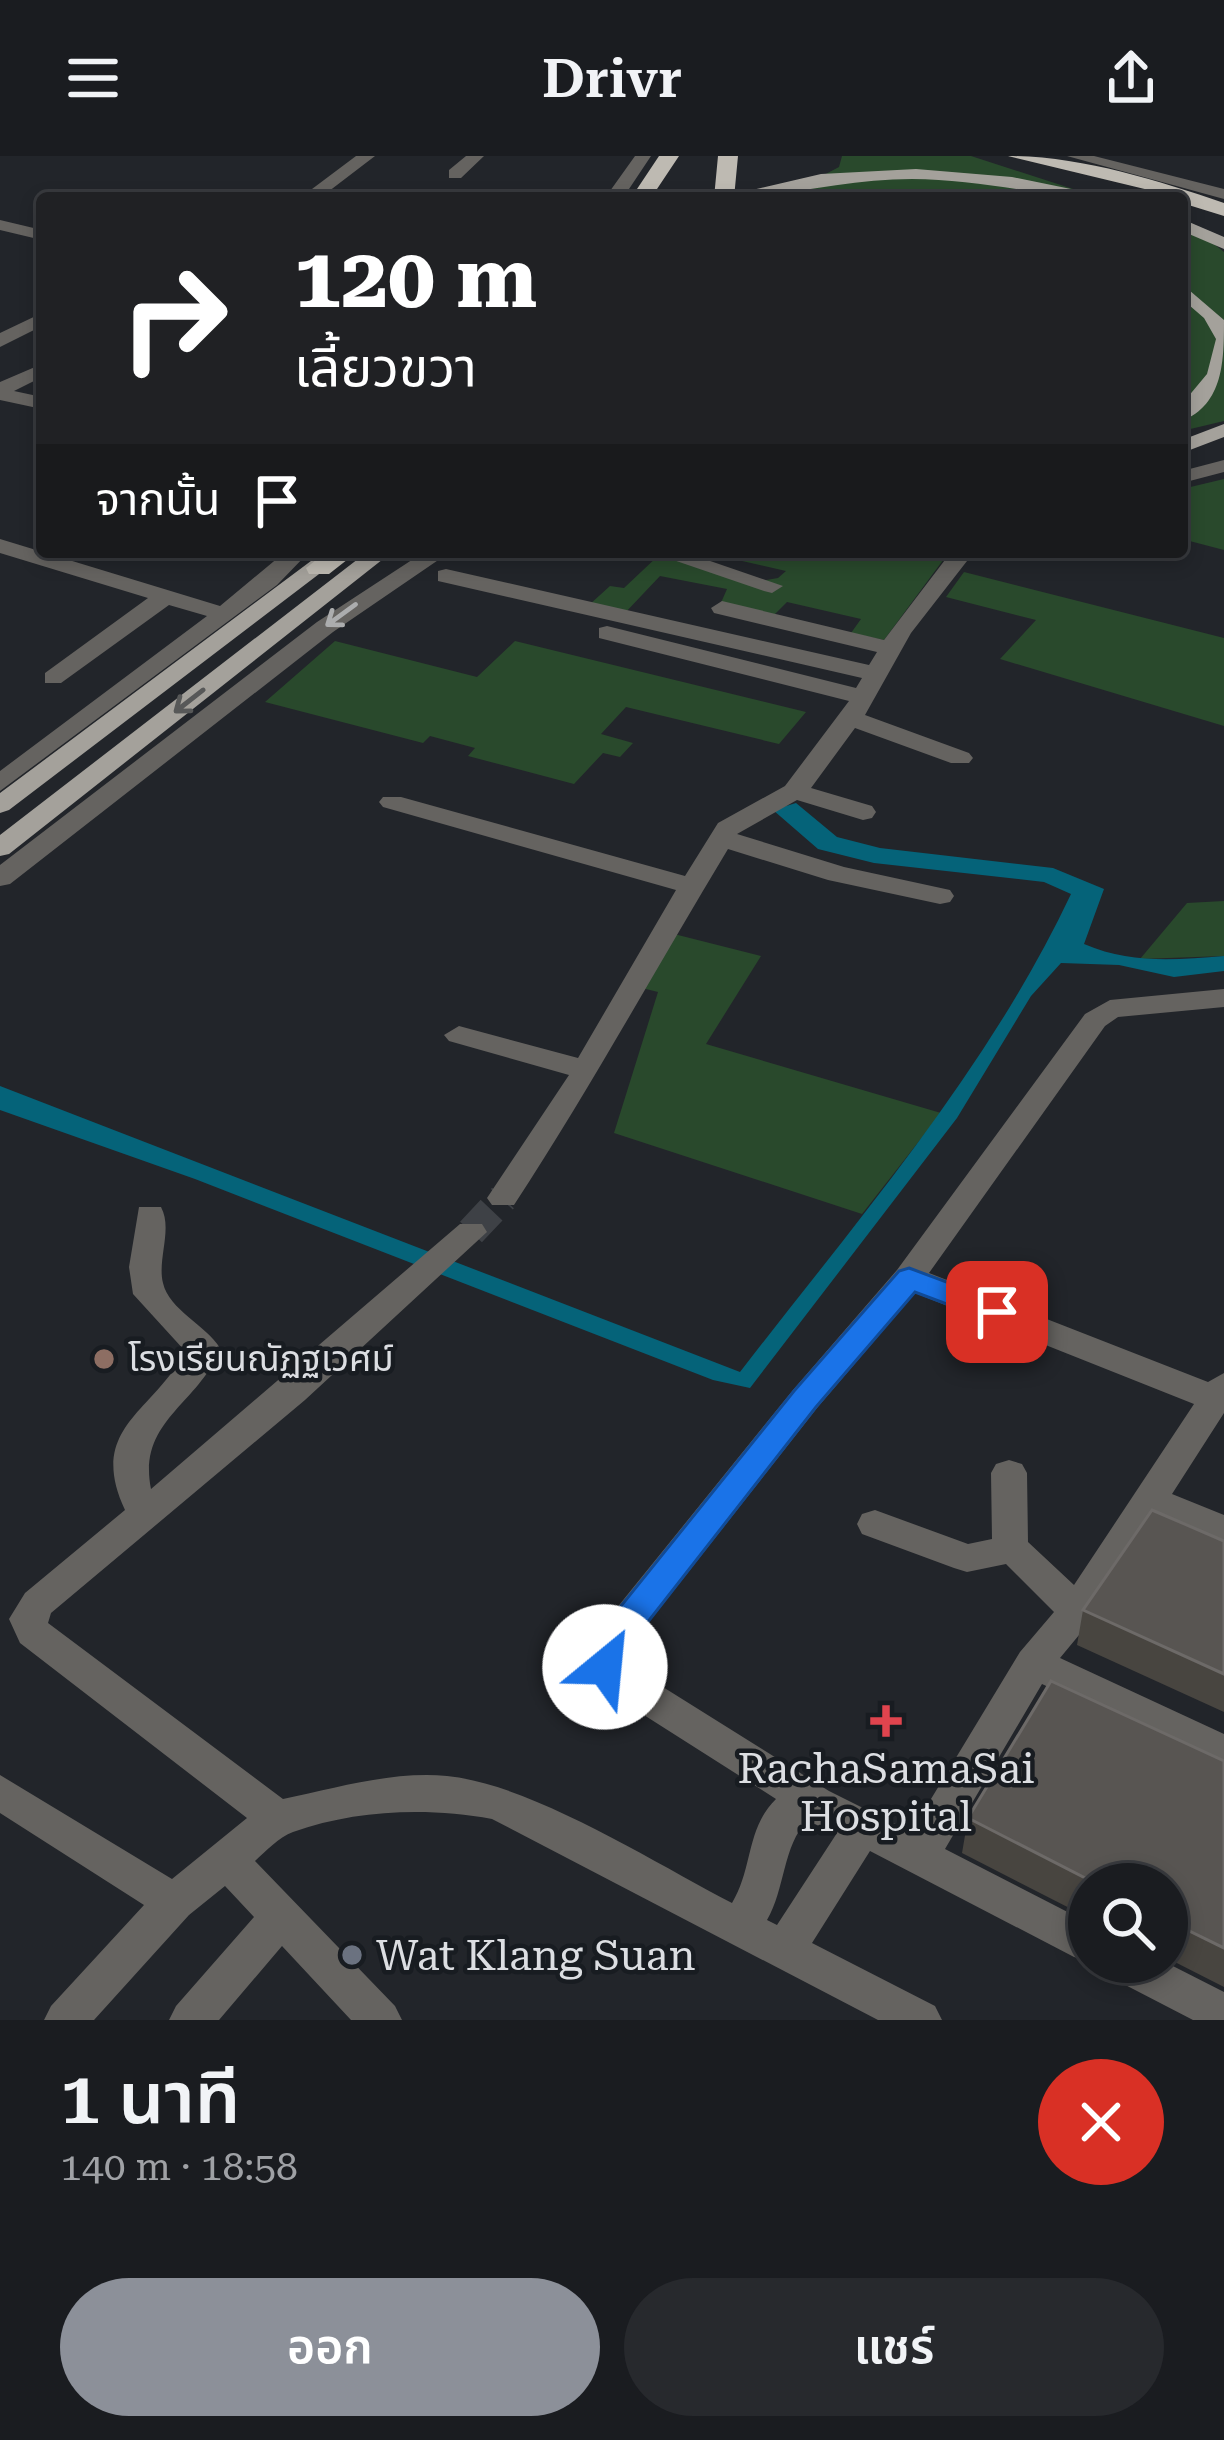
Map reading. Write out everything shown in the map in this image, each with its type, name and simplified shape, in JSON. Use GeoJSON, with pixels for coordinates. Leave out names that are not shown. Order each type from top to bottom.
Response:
{"type":"FeatureCollection","features":[{"type":"Feature","properties":{"kind":"highway"},"geometry":{"type":"LineString","coordinates":[[645,192],[669,156]]}},
{"type":"Feature","properties":{"kind":"highway"},"geometry":{"type":"LineString","coordinates":[[725,192],[728,156]]}},
{"type":"Feature","properties":{"kind":"highway"},"geometry":{"type":"LineString","coordinates":[[1018,156],[1071,161],[1168,192]]}},
{"type":"Feature","properties":{"kind":"highway"},"geometry":{"type":"LineString","coordinates":[[1188,198],[1224,210]]}},
{"type":"Feature","properties":{"kind":"main road"},"geometry":{"type":"LineString","coordinates":[[755,192],[895,173],[998,178],[1074,192]]}},
{"type":"Feature","properties":{"kind":"main road"},"geometry":{"type":"LineString","coordinates":[[1188,227],[1224,244]]}},
{"type":"Feature","properties":{"kind":"main road"},"geometry":{"type":"LineString","coordinates":[[1188,294],[1212,315],[1224,339],[1222,364],[1208,392],[1188,410]]}},
{"type":"Feature","properties":{"kind":"main road"},"geometry":{"type":"LineString","coordinates":[[1188,445],[1224,430]]}},
{"type":"Feature","properties":{"kind":"main road"},"geometry":{"type":"LineString","coordinates":[[0,805],[309,558]]}},
{"type":"Feature","properties":{"kind":"main road"},"geometry":{"type":"LineString","coordinates":[[0,848],[373,558]]}},
{"type":"Feature","properties":{"kind":"street"},"geometry":{"type":"LineString","coordinates":[[317,192],[367,156]]}},
{"type":"Feature","properties":{"kind":"street"},"geometry":{"type":"LineString","coordinates":[[455,174],[476,156]]}},
{"type":"Feature","properties":{"kind":"street"},"geometry":{"type":"LineString","coordinates":[[618,192],[643,156]]}},
{"type":"Feature","properties":{"kind":"street"},"geometry":{"type":"LineString","coordinates":[[1158,176],[1176,156]]}},
{"type":"Feature","properties":{"kind":"street"},"geometry":{"type":"LineString","coordinates":[[1071,161],[1158,176],[1224,194]]}},
{"type":"Feature","properties":{"kind":"street"},"geometry":{"type":"LineString","coordinates":[[1,217],[36,220]]}},
{"type":"Feature","properties":{"kind":"street"},"geometry":{"type":"LineString","coordinates":[[1,217],[36,232]]}},
{"type":"Feature","properties":{"kind":"street"},"geometry":{"type":"LineString","coordinates":[[0,341],[36,322]]}},
{"type":"Feature","properties":{"kind":"street"},"geometry":{"type":"LineString","coordinates":[[0,392],[36,373]]}},
{"type":"Feature","properties":{"kind":"street"},"geometry":{"type":"LineString","coordinates":[[0,392],[36,401]]}},
{"type":"Feature","properties":{"kind":"street"},"geometry":{"type":"LineString","coordinates":[[1188,475],[1224,466]]}},
{"type":"Feature","properties":{"kind":"street"},"geometry":{"type":"LineString","coordinates":[[1,548],[224,614]]}},
{"type":"Feature","properties":{"kind":"street"},"geometry":{"type":"LineString","coordinates":[[0,783],[269,580],[308,558]]}},
{"type":"Feature","properties":{"kind":"street"},"geometry":{"type":"LineString","coordinates":[[681,558],[772,586]]}},
{"type":"Feature","properties":{"kind":"street"},"geometry":{"type":"LineString","coordinates":[[503,1198],[587,1070],[616,1011],[721,838],[746,816],[794,791],[959,558]]}},
{"type":"Feature","properties":{"kind":"street"},"geometry":{"type":"LineString","coordinates":[[0,878],[343,613],[442,564],[864,696],[960,758]]}},
{"type":"Feature","properties":{"kind":"street"},"geometry":{"type":"LineString","coordinates":[[53,678],[166,596]]}},
{"type":"Feature","properties":{"kind":"street"},"geometry":{"type":"LineString","coordinates":[[722,608],[892,649]]}},
{"type":"Feature","properties":{"kind":"street"},"geometry":{"type":"LineString","coordinates":[[588,628],[864,696]]}},
{"type":"Feature","properties":{"kind":"street"},"geometry":{"type":"LineString","coordinates":[[794,791],[863,812]]}},
{"type":"Feature","properties":{"kind":"street"},"geometry":{"type":"LineString","coordinates":[[392,802],[692,886]]}},
{"type":"Feature","properties":{"kind":"street"},"geometry":{"type":"LineString","coordinates":[[721,838],[838,874],[940,896]]}},
{"type":"Feature","properties":{"kind":"street"},"geometry":{"type":"LineString","coordinates":[[1068,1933],[815,1803],[617,1678],[605,1667],[604,1652],[805,1399],[909,1278],[1095,1020],[1110,1009],[1224,998]]}},
{"type":"Feature","properties":{"kind":"street"},"geometry":{"type":"LineString","coordinates":[[459,1035],[587,1070]]}},
{"type":"Feature","properties":{"kind":"street"},"geometry":{"type":"LineString","coordinates":[[144,1511],[124,1471],[130,1446],[198,1362],[203,1348],[147,1297],[144,1276],[150,1216]]}},
{"type":"Feature","properties":{"kind":"street"},"geometry":{"type":"LineString","coordinates":[[277,1818],[33,1632],[28,1618],[38,1603],[293,1390],[464,1239]]}},
{"type":"Feature","properties":{"kind":"street"},"geometry":{"type":"LineString","coordinates":[[909,1278],[1220,1392],[1076,1612],[1034,1664],[919,1856]]}},
{"type":"Feature","properties":{"kind":"street"},"geometry":{"type":"LineString","coordinates":[[1009,1473],[1010,1549]]}},
{"type":"Feature","properties":{"kind":"street"},"geometry":{"type":"LineString","coordinates":[[1150,1500],[1224,1530]]}},
{"type":"Feature","properties":{"kind":"street"},"geometry":{"type":"LineString","coordinates":[[875,1524],[950,1555],[967,1558],[1010,1549],[1028,1558],[1076,1612]]}},
{"type":"Feature","properties":{"kind":"street"},"geometry":{"type":"LineString","coordinates":[[1034,1664],[1224,1752]]}},
{"type":"Feature","properties":{"kind":"street"},"geometry":{"type":"LineString","coordinates":[[0,1792],[174,1902]]}},
{"type":"Feature","properties":{"kind":"street"},"geometry":{"type":"LineString","coordinates":[[66,2020],[174,1902],[277,1818],[374,1796],[445,1793],[499,1803],[920,2020]]}},
{"type":"Feature","properties":{"kind":"street"},"geometry":{"type":"LineString","coordinates":[[740,1928],[762,1891],[776,1826],[797,1805],[815,1803]]}},
{"type":"Feature","properties":{"kind":"street"},"geometry":{"type":"LineString","coordinates":[[784,1951],[863,1827]]}},
{"type":"Feature","properties":{"kind":"street"},"geometry":{"type":"LineString","coordinates":[[226,1859],[380,2020]]}},
{"type":"Feature","properties":{"kind":"street"},"geometry":{"type":"LineString","coordinates":[[190,2020],[281,1917]]}},
{"type":"Feature","properties":{"kind":"street"},"geometry":{"type":"LineString","coordinates":[[1164,1983],[1224,2014]]}},
{"type":"Feature","properties":{"kind":"green space"},"geometry":{"type":"Polygon","coordinates":[[[842,156],[971,156],[1082,192],[791,192],[839,167],[842,156]]]}},
{"type":"Feature","properties":{"kind":"green space"},"geometry":{"type":"Polygon","coordinates":[[[1188,228],[1224,252],[1224,421],[1188,430],[1188,228]]]}},
{"type":"Feature","properties":{"kind":"green space"},"geometry":{"type":"Polygon","coordinates":[[[1224,479],[1224,550],[1188,541],[1188,488],[1224,479]]]}},
{"type":"Feature","properties":{"kind":"green space"},"geometry":{"type":"Polygon","coordinates":[[[656,558],[754,582],[778,578],[786,571],[729,558],[945,558],[884,640],[851,633],[861,619],[787,602],[772,617],[720,605],[727,589],[660,576],[624,614],[589,605],[610,586],[624,588],[656,558]]]}},
{"type":"Feature","properties":{"kind":"green space"},"geometry":{"type":"Polygon","coordinates":[[[964,572],[1224,638],[1224,726],[1000,659],[1036,620],[946,597],[964,572]]]}},
{"type":"Feature","properties":{"kind":"green space"},"geometry":{"type":"Polygon","coordinates":[[[335,641],[477,677],[515,641],[806,712],[779,744],[626,707],[601,734],[633,743],[620,757],[603,753],[574,784],[468,756],[475,748],[430,736],[423,743],[265,702],[335,641]]]}},
{"type":"Feature","properties":{"kind":"green space"},"geometry":{"type":"Polygon","coordinates":[[[1224,901],[1224,956],[1140,959],[1187,903],[1224,901]]]}},
{"type":"Feature","properties":{"kind":"green space"},"geometry":{"type":"Polygon","coordinates":[[[674,934],[761,956],[706,1044],[941,1113],[862,1214],[614,1133],[658,992],[642,988],[674,934]]]}},
{"type":"Feature","properties":{"kind":"water"},"geometry":{"type":"Polygon","coordinates":[[[796,803],[837,837],[880,848],[1053,868],[1104,889],[1084,944],[1136,958],[1224,956],[1224,971],[1174,977],[1119,965],[1061,963],[1031,996],[957,1118],[750,1388],[713,1380],[195,1179],[0,1110],[0,1086],[740,1372],[961,1082],[1038,959],[1071,894],[1044,882],[874,863],[818,849],[773,810],[796,803]]]}},
{"type":"Feature","properties":{"kind":"building"},"geometry":{"type":"Polygon","coordinates":[[[1152,1510],[1224,1541],[1224,1674],[1083,1610],[1152,1510]]]}},
{"type":"Feature","properties":{"kind":"building"},"geometry":{"type":"Polygon","coordinates":[[[1051,1681],[1224,1761],[1224,1948],[1188,1930],[1188,1863],[1068,1863],[1068,1869],[968,1818],[1051,1681]]]}},
{"type":"Feature","properties":{"kind":"tunnel"},"geometry":{"type":"LineString","coordinates":[[471,1232],[503,1198]]}},
{"type":"Feature","properties":{"kind":"place","name":"โรงเรียนณัฏฐเวศม์"},"geometry":{"type":"Point","coordinates":[104,1359]}},
{"type":"Feature","properties":{"kind":"place","name":"RachaSamaSai Hospital"},"geometry":{"type":"Point","coordinates":[886,1721]}},
{"type":"Feature","properties":{"kind":"place","name":"Wat Klang Suan"},"geometry":{"type":"Point","coordinates":[352,1955]}},
{"type":"Feature","properties":{"kind":"route"},"geometry":{"type":"LineString","coordinates":[[605,1667],[604,1652],[805,1399],[909,1278],[997,1312]]}}]}
